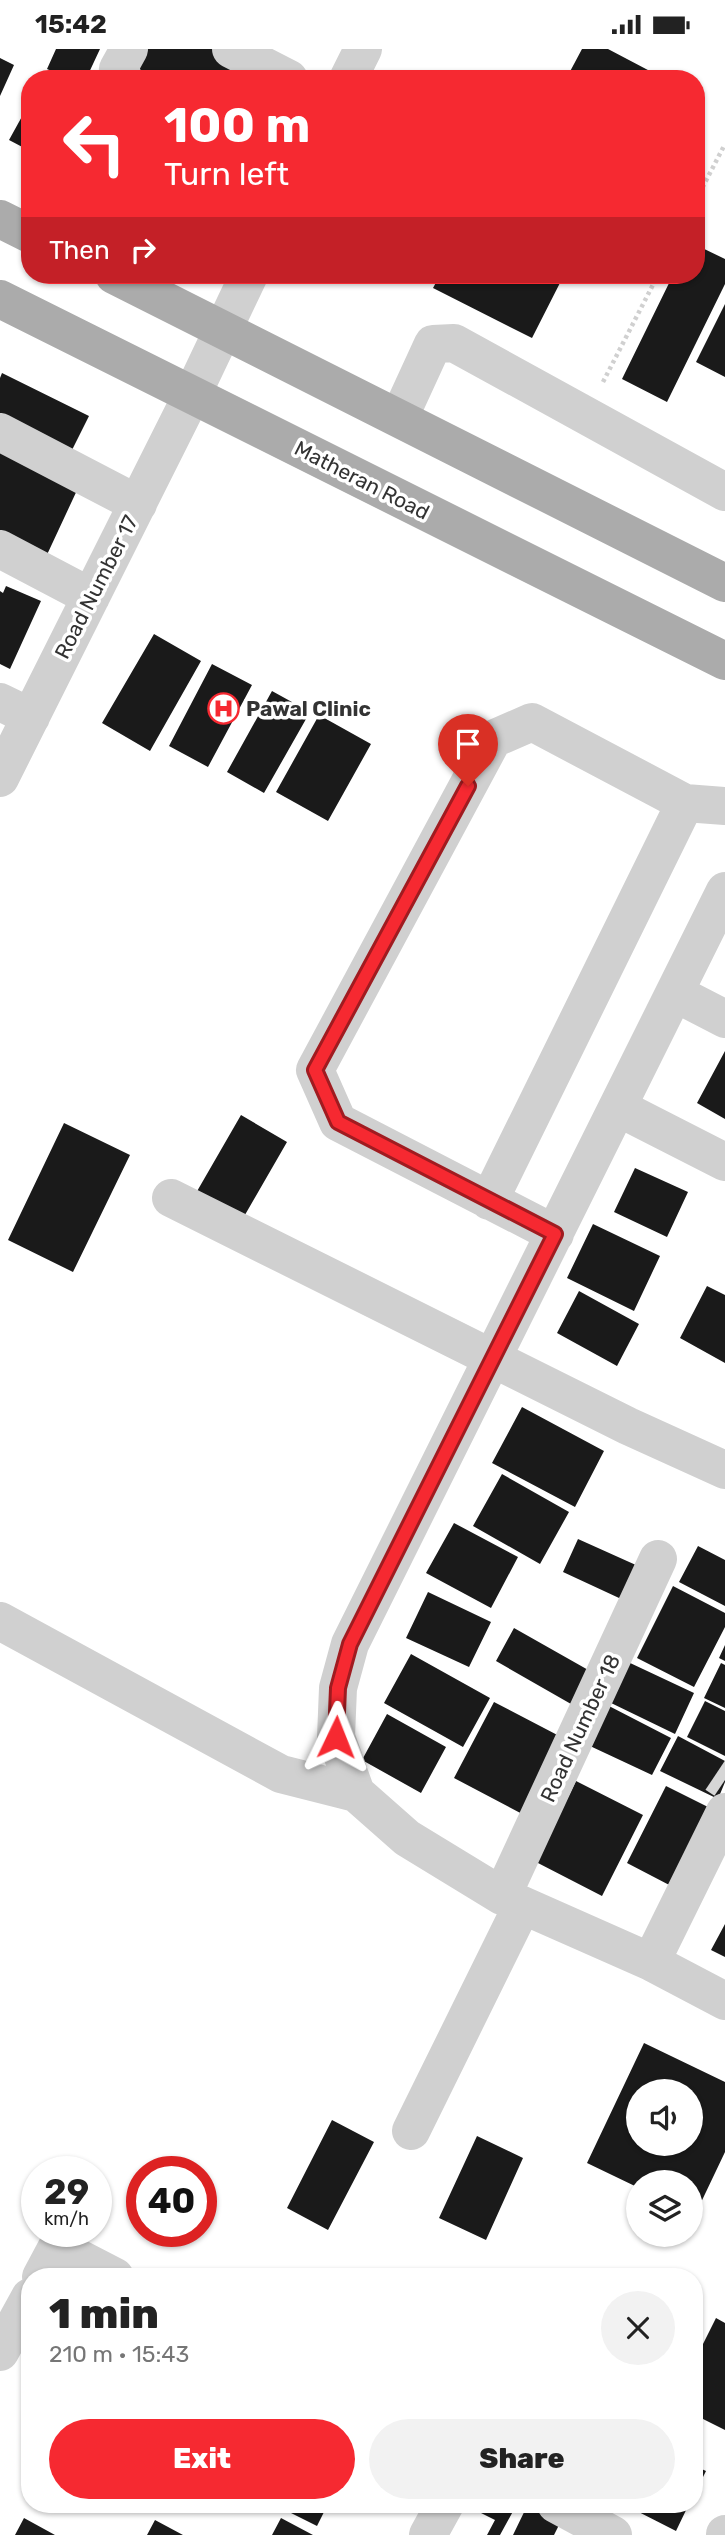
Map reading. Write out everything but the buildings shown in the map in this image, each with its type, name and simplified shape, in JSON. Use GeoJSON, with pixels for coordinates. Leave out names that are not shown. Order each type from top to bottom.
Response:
{"type":"FeatureCollection","features":[{"type":"Feature","properties":{"kind":"main road"},"geometry":{"type":"LineString","coordinates":[[0,219],[21,230]]}},
{"type":"Feature","properties":{"kind":"main road"},"geometry":{"type":"LineString","coordinates":[[132,284],[725,583]]}},
{"type":"Feature","properties":{"kind":"main road","name":"Matheran Road"},"geometry":{"type":"LineString","coordinates":[[0,299],[725,661]]}},
{"type":"Feature","properties":{"kind":"street"},"geometry":{"type":"LineString","coordinates":[[119,70],[129,49]]}},
{"type":"Feature","properties":{"kind":"street"},"geometry":{"type":"LineString","coordinates":[[231,49],[272,70]]}},
{"type":"Feature","properties":{"kind":"street"},"geometry":{"type":"LineString","coordinates":[[352,70],[363,49]]}},
{"type":"Feature","properties":{"kind":"street"},"geometry":{"type":"LineString","coordinates":[[192,395],[244,284]]}},
{"type":"Feature","properties":{"kind":"street"},"geometry":{"type":"LineString","coordinates":[[399,418],[433,344],[454,343],[725,492]]}},
{"type":"Feature","properties":{"kind":"street","name":"Road Number 17"},"geometry":{"type":"LineString","coordinates":[[0,778],[15,710],[91,597],[192,395]]}},
{"type":"Feature","properties":{"kind":"street"},"geometry":{"type":"LineString","coordinates":[[0,432],[138,504]]}},
{"type":"Feature","properties":{"kind":"street"},"geometry":{"type":"LineString","coordinates":[[0,549],[91,597]]}},
{"type":"Feature","properties":{"kind":"street"},"geometry":{"type":"LineString","coordinates":[[555,1234],[338,1122],[315,1070],[493,739],[532,722],[685,803],[725,806]]}},
{"type":"Feature","properties":{"kind":"street"},"geometry":{"type":"LineString","coordinates":[[489,1201],[685,803]]}},
{"type":"Feature","properties":{"kind":"street"},"geometry":{"type":"LineString","coordinates":[[356,1793],[336,1737],[338,1688],[350,1644],[725,891]]}},
{"type":"Feature","properties":{"kind":"street"},"geometry":{"type":"LineString","coordinates":[[675,993],[725,1019]]}},
{"type":"Feature","properties":{"kind":"street"},"geometry":{"type":"LineString","coordinates":[[619,1108],[725,1162]]}},
{"type":"Feature","properties":{"kind":"street"},"geometry":{"type":"LineString","coordinates":[[171,1198],[628,1426],[725,1470]]}},
{"type":"Feature","properties":{"kind":"street","name":"Road Number 18"},"geometry":{"type":"LineString","coordinates":[[411,2131],[658,1559]]}},
{"type":"Feature","properties":{"kind":"street"},"geometry":{"type":"LineString","coordinates":[[0,1621],[281,1774],[356,1793],[407,1838],[512,1901],[651,1962],[725,2001]]}},
{"type":"Feature","properties":{"kind":"street"},"geometry":{"type":"LineString","coordinates":[[651,1962],[725,1812]]}},
{"type":"Feature","properties":{"kind":"street"},"geometry":{"type":"LineString","coordinates":[[46,2268],[57,2247],[98,2268]]}},
{"type":"Feature","properties":{"kind":"street"},"geometry":{"type":"LineString","coordinates":[[0,2352],[21,2314]]}},
{"type":"Feature","properties":{"kind":"street"},"geometry":{"type":"LineString","coordinates":[[428,2535],[440,2513]]}},
{"type":"Feature","properties":{"kind":"street"},"geometry":{"type":"LineString","coordinates":[[573,2513],[613,2535]]}},
{"type":"Feature","properties":{"kind":"path"},"geometry":{"type":"LineString","coordinates":[[705,183],[725,144]]}},
{"type":"Feature","properties":{"kind":"tunnel"},"geometry":{"type":"LineString","coordinates":[[716,1774],[725,1780]]}},
{"type":"Feature","properties":{"kind":"place","name":"Pawal Clinic"},"geometry":{"type":"Point","coordinates":[223,708]}},
{"type":"Feature","properties":{"kind":"route"},"geometry":{"type":"LineString","coordinates":[[336,1737],[338,1688],[350,1644],[555,1234],[338,1122],[315,1070],[468,786]]}}]}
